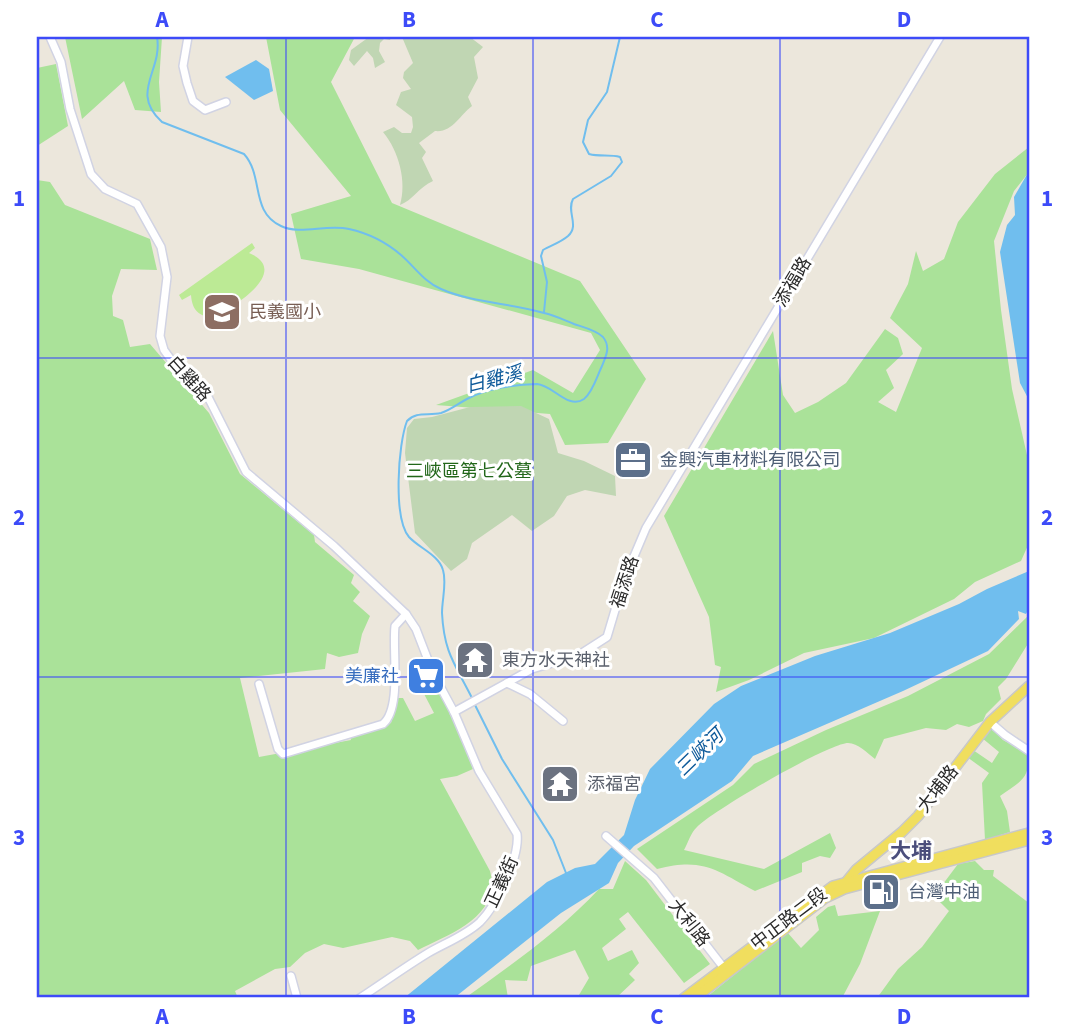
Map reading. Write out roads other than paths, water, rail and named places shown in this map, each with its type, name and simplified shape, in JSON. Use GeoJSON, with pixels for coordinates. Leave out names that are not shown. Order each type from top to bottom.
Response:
{"type":"FeatureCollection","features":[{"type":"Feature","properties":{"kind":"main road","name":"大埔路"},"geometry":{"type":"LineString","coordinates":[[845,885],[856,870],[918,816],[990,722],[1027,693]]}},
{"type":"Feature","properties":{"kind":"main road","name":"中正路二段"},"geometry":{"type":"LineString","coordinates":[[684,998],[725,970],[824,892],[1029,833]]}},
{"type":"Feature","properties":{"kind":"main road","name":"中正路二段"},"geometry":{"type":"LineString","coordinates":[[845,885],[1029,840]]}},
{"type":"Feature","properties":{"kind":"main road","name":"中正路二段"},"geometry":{"type":"LineString","coordinates":[[695,998],[725,970]]}},
{"type":"Feature","properties":{"kind":"street","name":"白雞路"},"geometry":{"type":"LineString","coordinates":[[50,37],[61,62],[70,109],[91,174],[105,189],[137,204],[160,247],[167,277],[160,336],[164,350],[206,393],[246,472],[334,546],[406,614],[416,629],[437,680],[454,712]]}},
{"type":"Feature","properties":{"kind":"street"},"geometry":{"type":"LineString","coordinates":[[188,37],[183,66],[193,101],[205,110],[226,102]]}},
{"type":"Feature","properties":{"kind":"street","name":"添福路"},"geometry":{"type":"LineString","coordinates":[[646,528],[940,37]]}},
{"type":"Feature","properties":{"kind":"street","name":"福添路"},"geometry":{"type":"LineString","coordinates":[[507,683],[532,669],[579,655],[607,637],[624,580],[646,528]]}},
{"type":"Feature","properties":{"kind":"street"},"geometry":{"type":"LineString","coordinates":[[259,684],[278,749],[283,754],[383,724],[392,707],[395,626],[406,614]]}},
{"type":"Feature","properties":{"kind":"street"},"geometry":{"type":"LineString","coordinates":[[454,712],[507,683],[530,694],[564,721]]}},
{"type":"Feature","properties":{"kind":"street","name":"正義街"},"geometry":{"type":"LineString","coordinates":[[360,998],[476,925],[492,905],[515,857],[517,834],[479,771],[454,712]]}},
{"type":"Feature","properties":{"kind":"street"},"geometry":{"type":"LineString","coordinates":[[990,722],[1029,751]]}},
{"type":"Feature","properties":{"kind":"street","name":"大利路"},"geometry":{"type":"LineString","coordinates":[[606,836],[649,874],[725,970]]}},
{"type":"Feature","properties":{"kind":"street"},"geometry":{"type":"LineString","coordinates":[[291,976],[297,998]]}},
{"type":"Feature","properties":{"kind":"water"},"geometry":{"type":"Polygon","coordinates":[[[256,60],[269,69],[273,91],[254,100],[225,77],[256,60]]]}},
{"type":"Feature","properties":{"kind":"water"},"geometry":{"type":"Polygon","coordinates":[[[1029,171],[1029,400],[1020,383],[1000,252],[1007,225],[1015,215],[1014,197],[1029,171]]]}},
{"type":"Feature","properties":{"kind":"water","name":"三峽河"},"geometry":{"type":"Polygon","coordinates":[[[1029,571],[1029,608],[1026,614],[1018,611],[1019,619],[988,651],[753,756],[732,781],[634,846],[618,863],[609,883],[561,913],[454,998],[404,998],[547,882],[575,868],[595,864],[624,835],[635,800],[650,769],[714,704],[741,686],[815,656],[890,633],[1029,571]]]}},
{"type":"Feature","properties":{"kind":"waterway","name":"白雞溪"},"geometry":{"type":"LineString","coordinates":[[157,37],[156,60],[147,91],[153,111],[162,122],[244,154],[254,173],[261,203],[271,220],[288,229],[340,228],[363,233],[395,250],[424,278],[441,289],[453,294],[552,315],[593,331],[605,341],[606,355],[594,384],[587,396],[578,402],[566,399],[543,385],[520,385],[484,392],[445,412],[418,415],[407,421],[399,463],[399,498],[404,528],[409,537],[441,565],[444,575],[442,613],[445,638],[451,658],[472,698]]}},
{"type":"Feature","properties":{"kind":"waterway"},"geometry":{"type":"LineString","coordinates":[[544,312],[547,282],[541,256],[543,250],[571,232],[573,199],[611,176],[622,162],[620,157],[589,154],[583,142],[588,120],[607,92],[620,37]]}},
{"type":"Feature","properties":{"kind":"waterway","name":"白雞溪"},"geometry":{"type":"LineString","coordinates":[[474,703],[502,759],[553,840],[566,873]]}},
{"type":"Feature","properties":{"kind":"place","name":"民義國小"},"geometry":{"type":"Point","coordinates":[222,312]}},
{"type":"Feature","properties":{"kind":"place","name":"金興汽車材料有限公司"},"geometry":{"type":"Point","coordinates":[633,460]}},
{"type":"Feature","properties":{"kind":"place","name":"東方水天神社"},"geometry":{"type":"Point","coordinates":[475,660]}},
{"type":"Feature","properties":{"kind":"place","name":"美廉社"},"geometry":{"type":"Point","coordinates":[426,676]}},
{"type":"Feature","properties":{"kind":"place","name":"添福宮"},"geometry":{"type":"Point","coordinates":[560,784]}},
{"type":"Feature","properties":{"kind":"place","name":"台灣中油"},"geometry":{"type":"Point","coordinates":[881,892]}},
{"type":"Feature","properties":{"kind":"district","name":"大埔"},"geometry":{"type":"Point","coordinates":[911,851]}},
{"type":"Feature","properties":{"kind":"park label","name":"三峽區第七公墓"},"geometry":{"type":"Point","coordinates":[469,471]}}]}
